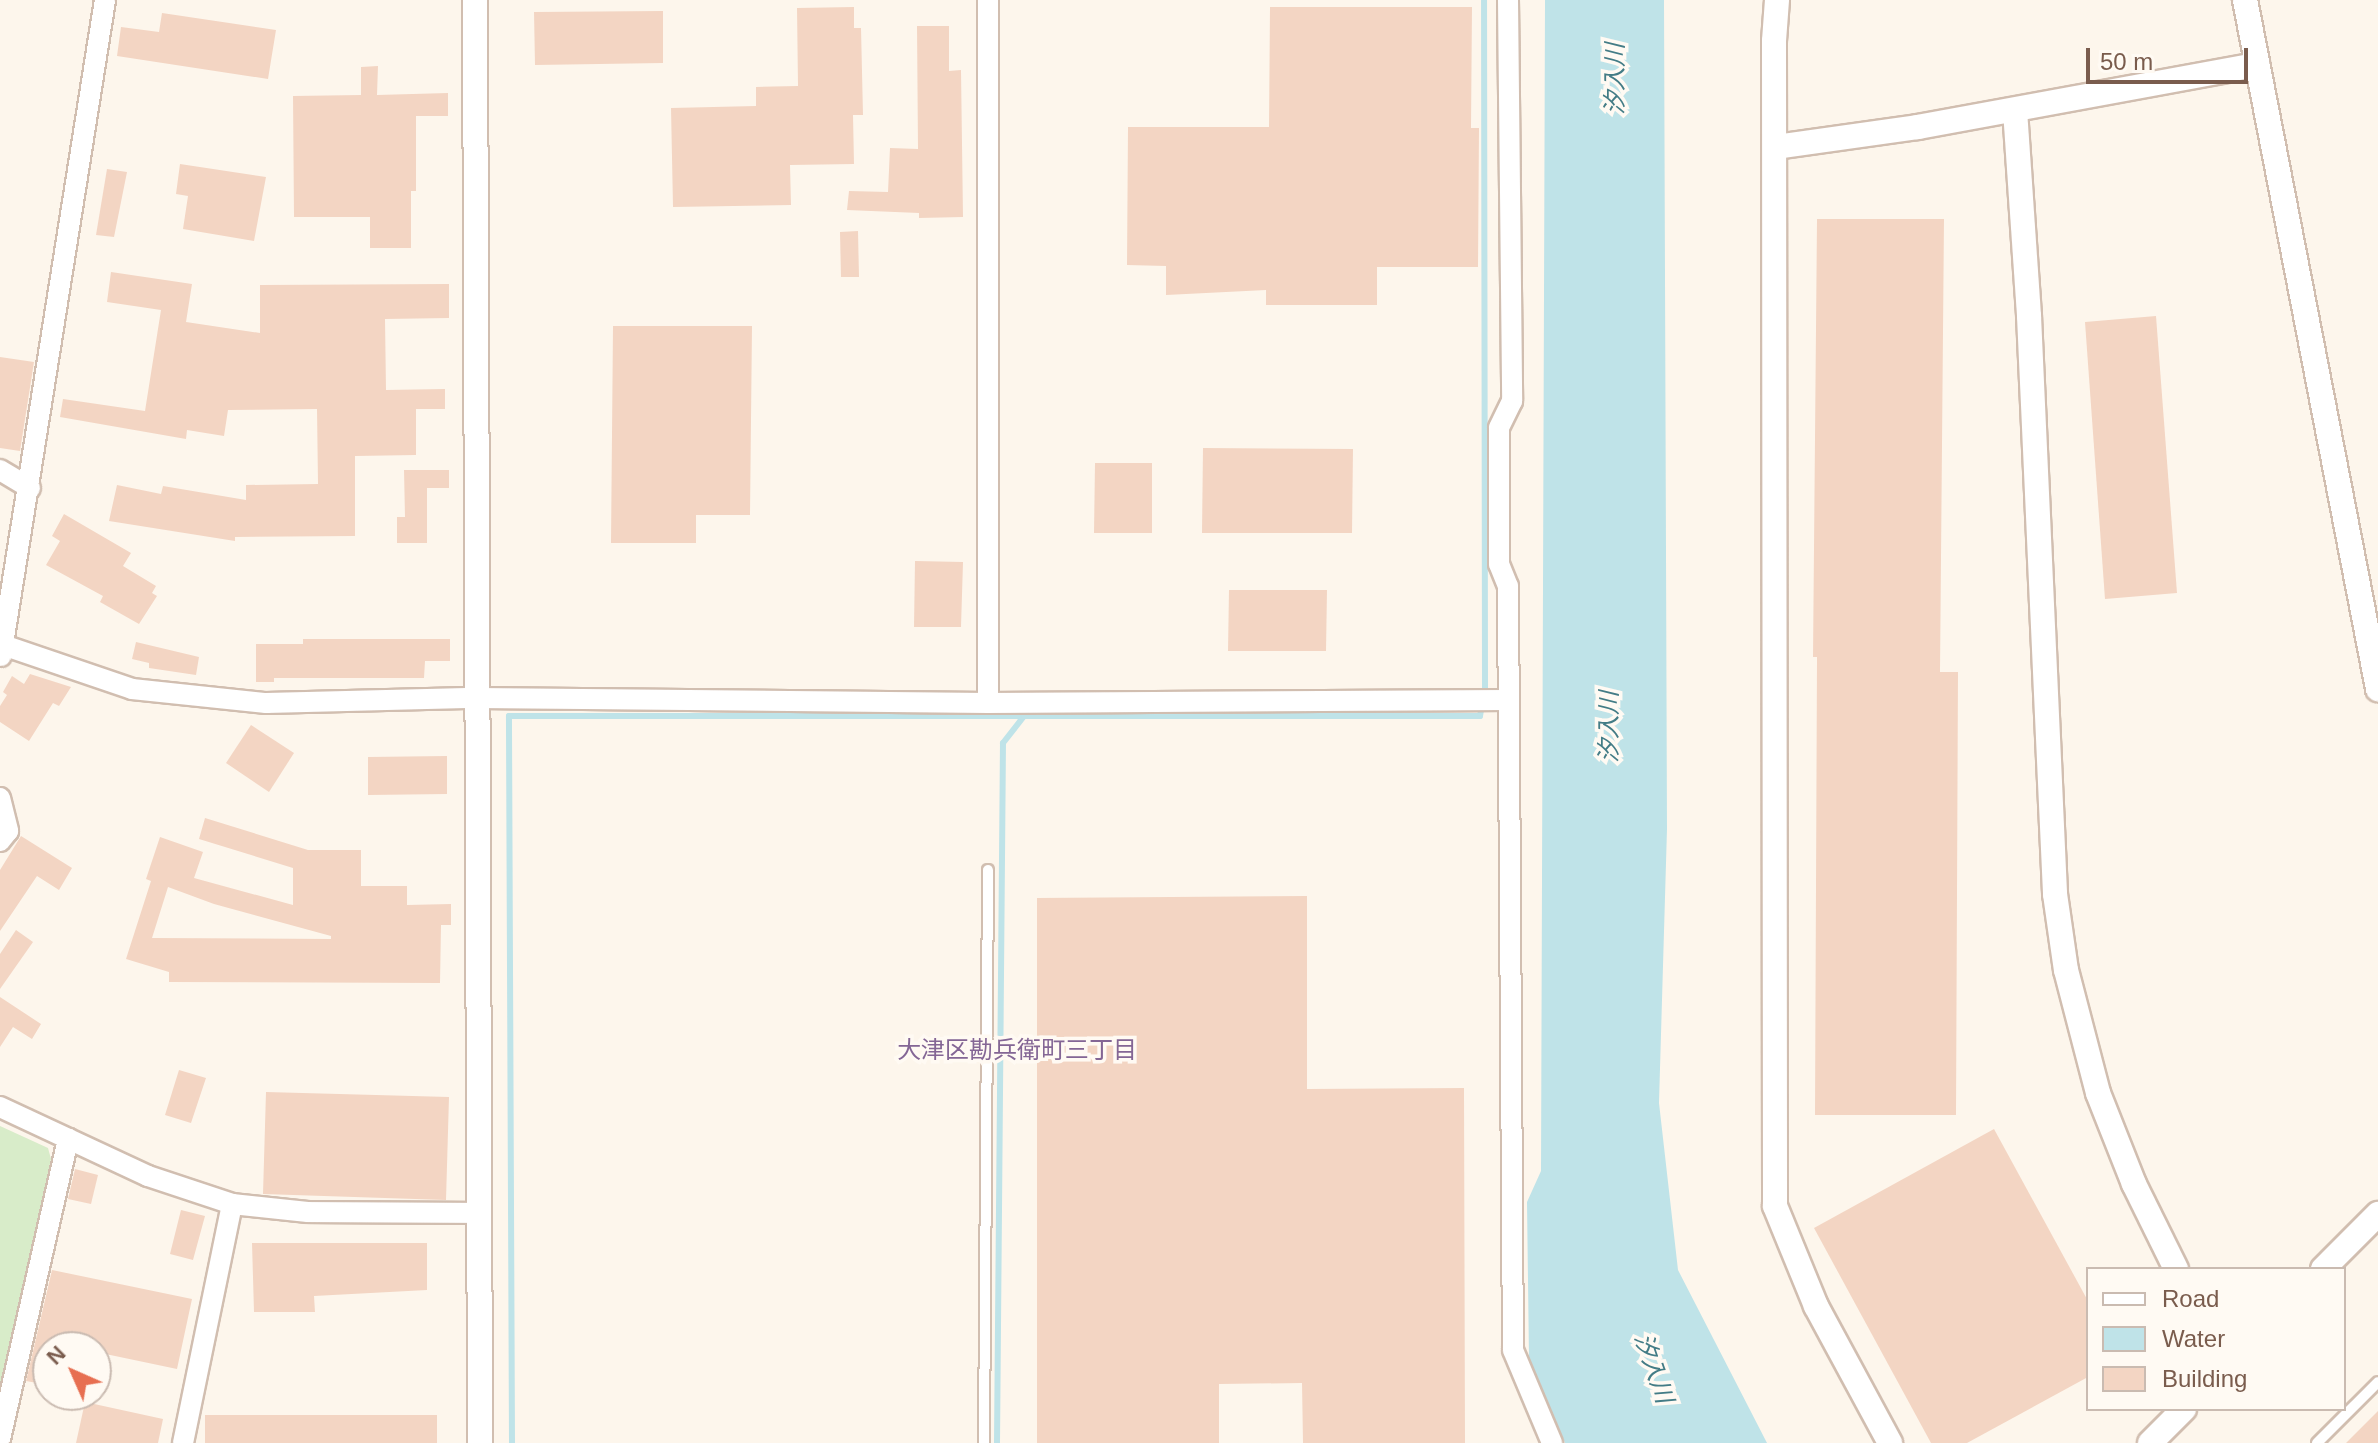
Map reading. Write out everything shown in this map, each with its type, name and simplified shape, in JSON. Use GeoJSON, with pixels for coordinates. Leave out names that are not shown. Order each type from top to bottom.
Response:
{"type":"FeatureCollection","features":[{"type":"Feature","properties":{"kind":"street"},"geometry":{"type":"LineString","coordinates":[[105,0],[2,650],[132,689],[266,703],[477,698],[988,703],[1508,700]]}},
{"type":"Feature","properties":{"kind":"street"},"geometry":{"type":"LineString","coordinates":[[475,0],[480,1443]]}},
{"type":"Feature","properties":{"kind":"street"},"geometry":{"type":"LineString","coordinates":[[988,0],[988,703]]}},
{"type":"Feature","properties":{"kind":"street"},"geometry":{"type":"LineString","coordinates":[[1508,0],[1512,401],[1499,428],[1499,564],[1508,586],[1513,1350],[1552,1443]]}},
{"type":"Feature","properties":{"kind":"street"},"geometry":{"type":"LineString","coordinates":[[1777,0],[1774,41],[1775,1206],[1816,1306],[1890,1443]]}},
{"type":"Feature","properties":{"kind":"street"},"geometry":{"type":"LineString","coordinates":[[2245,0],[2372,626],[2378,689]]}},
{"type":"Feature","properties":{"kind":"street"},"geometry":{"type":"LineString","coordinates":[[1776,147],[1827,142],[2015,110],[2257,65]]}},
{"type":"Feature","properties":{"kind":"street"},"geometry":{"type":"LineString","coordinates":[[2015,110],[2029,316],[2055,894],[2066,970],[2098,1093],[2134,1184],[2175,1267]]}},
{"type":"Feature","properties":{"kind":"street"},"geometry":{"type":"LineString","coordinates":[[0,470],[30,488]]}},
{"type":"Feature","properties":{"kind":"street"},"geometry":{"type":"LineString","coordinates":[[0,798],[8,831],[0,841]]}},
{"type":"Feature","properties":{"kind":"street"},"geometry":{"type":"LineString","coordinates":[[0,1107],[148,1176],[232,1204],[308,1212],[481,1213]]}},
{"type":"Feature","properties":{"kind":"street"},"geometry":{"type":"LineString","coordinates":[[0,1439],[68,1139]]}},
{"type":"Feature","properties":{"kind":"street"},"geometry":{"type":"LineString","coordinates":[[183,1443],[232,1204]]}},
{"type":"Feature","properties":{"kind":"street"},"geometry":{"type":"LineString","coordinates":[[2325,1267],[2378,1214]]}},
{"type":"Feature","properties":{"kind":"street"},"geometry":{"type":"LineString","coordinates":[[2159,1439],[2182,1411]]}},
{"type":"Feature","properties":{"kind":"lane"},"geometry":{"type":"LineString","coordinates":[[984,1443],[988,870]]}},
{"type":"Feature","properties":{"kind":"lane"},"geometry":{"type":"LineString","coordinates":[[2317,1443],[2378,1382]]}},
{"type":"Feature","properties":{"kind":"green space"},"geometry":{"type":"Polygon","coordinates":[[[0,1126],[48,1148],[51,1159],[0,1398],[0,1126]]]}},
{"type":"Feature","properties":{"kind":"water","name":"汐入川"},"geometry":{"type":"Polygon","coordinates":[[[1545,0],[1664,0],[1667,829],[1659,1103],[1678,1270],[1767,1443],[1565,1443],[1529,1360],[1527,1202],[1541,1171],[1545,0]]]}},
{"type":"Feature","properties":{"kind":"building"},"geometry":{"type":"Polygon","coordinates":[[[854,7],[854,28],[861,28],[863,115],[853,115],[854,164],[790,165],[791,205],[673,207],[671,108],[756,106],[756,87],[798,86],[797,8],[854,7]]]}},
{"type":"Feature","properties":{"kind":"building"},"geometry":{"type":"Polygon","coordinates":[[[1270,7],[1472,7],[1471,128],[1479,128],[1478,267],[1377,267],[1377,305],[1266,305],[1266,290],[1166,295],[1166,266],[1127,265],[1128,127],[1269,127],[1270,7]]]}},
{"type":"Feature","properties":{"kind":"building"},"geometry":{"type":"Polygon","coordinates":[[[663,11],[663,63],[535,65],[534,12],[663,11]]]}},
{"type":"Feature","properties":{"kind":"building"},"geometry":{"type":"Polygon","coordinates":[[[162,13],[276,30],[268,79],[117,56],[121,27],[159,32],[162,13]]]}},
{"type":"Feature","properties":{"kind":"building"},"geometry":{"type":"Polygon","coordinates":[[[917,26],[949,26],[949,71],[961,70],[963,217],[919,218],[919,213],[847,210],[849,191],[888,192],[890,148],[918,149],[917,26]]]}},
{"type":"Feature","properties":{"kind":"building"},"geometry":{"type":"Polygon","coordinates":[[[378,66],[377,95],[448,93],[448,116],[416,116],[416,191],[411,191],[411,248],[370,248],[370,217],[294,217],[293,96],[361,95],[361,67],[378,66]]]}},
{"type":"Feature","properties":{"kind":"building"},"geometry":{"type":"Polygon","coordinates":[[[180,164],[266,177],[254,241],[183,229],[188,196],[176,194],[180,164]]]}},
{"type":"Feature","properties":{"kind":"building"},"geometry":{"type":"Polygon","coordinates":[[[107,169],[127,172],[114,237],[96,235],[107,169]]]}},
{"type":"Feature","properties":{"kind":"building"},"geometry":{"type":"Polygon","coordinates":[[[1817,219],[1944,219],[1940,672],[1958,672],[1956,1115],[1815,1115],[1817,657],[1813,657],[1817,219]]]}},
{"type":"Feature","properties":{"kind":"building"},"geometry":{"type":"Polygon","coordinates":[[[858,231],[859,277],[841,277],[840,232],[858,231]]]}},
{"type":"Feature","properties":{"kind":"building"},"geometry":{"type":"Polygon","coordinates":[[[111,272],[192,284],[186,322],[260,333],[260,285],[449,284],[449,318],[385,319],[386,390],[445,389],[445,409],[416,409],[416,455],[355,456],[355,536],[235,537],[235,541],[109,521],[117,485],[161,494],[163,486],[246,500],[246,485],[318,484],[317,409],[228,410],[224,436],[187,430],[186,439],[60,417],[63,399],[145,411],[161,310],[107,302],[111,272]]]}},
{"type":"Feature","properties":{"kind":"building"},"geometry":{"type":"Polygon","coordinates":[[[2156,316],[2177,593],[2105,599],[2085,322],[2156,316]]]}},
{"type":"Feature","properties":{"kind":"building"},"geometry":{"type":"Polygon","coordinates":[[[613,326],[752,326],[750,515],[696,515],[696,543],[611,543],[613,326]]]}},
{"type":"Feature","properties":{"kind":"building"},"geometry":{"type":"Polygon","coordinates":[[[0,357],[34,362],[20,451],[0,448],[0,357]]]}},
{"type":"Feature","properties":{"kind":"building"},"geometry":{"type":"Polygon","coordinates":[[[1203,448],[1353,449],[1352,533],[1202,533],[1203,448]]]}},
{"type":"Feature","properties":{"kind":"building"},"geometry":{"type":"Polygon","coordinates":[[[1095,463],[1152,463],[1152,533],[1094,533],[1095,463]]]}},
{"type":"Feature","properties":{"kind":"building"},"geometry":{"type":"Polygon","coordinates":[[[404,470],[449,470],[449,488],[427,488],[427,543],[397,543],[397,517],[405,517],[404,470]]]}},
{"type":"Feature","properties":{"kind":"building"},"geometry":{"type":"Polygon","coordinates":[[[64,514],[131,553],[123,566],[156,586],[152,593],[157,596],[139,624],[100,602],[103,596],[46,565],[60,541],[52,536],[64,514]]]}},
{"type":"Feature","properties":{"kind":"building"},"geometry":{"type":"Polygon","coordinates":[[[915,561],[963,562],[961,627],[914,627],[915,561]]]}},
{"type":"Feature","properties":{"kind":"building"},"geometry":{"type":"Polygon","coordinates":[[[1229,590],[1327,590],[1326,651],[1228,651],[1229,590]]]}},
{"type":"Feature","properties":{"kind":"building"},"geometry":{"type":"Polygon","coordinates":[[[303,639],[450,639],[450,661],[425,661],[424,678],[274,678],[274,682],[256,682],[256,644],[303,644],[303,639]]]}},
{"type":"Feature","properties":{"kind":"building"},"geometry":{"type":"Polygon","coordinates":[[[136,642],[199,657],[196,675],[149,668],[149,663],[132,659],[136,642]]]}},
{"type":"Feature","properties":{"kind":"building"},"geometry":{"type":"Polygon","coordinates":[[[30,674],[71,687],[59,706],[53,703],[29,741],[0,722],[0,706],[7,695],[3,692],[12,676],[24,684],[30,674]]]}},
{"type":"Feature","properties":{"kind":"building"},"geometry":{"type":"Polygon","coordinates":[[[251,725],[294,753],[269,792],[226,763],[251,725]]]}},
{"type":"Feature","properties":{"kind":"building"},"geometry":{"type":"Polygon","coordinates":[[[447,756],[447,794],[368,795],[368,757],[447,756]]]}},
{"type":"Feature","properties":{"kind":"building"},"geometry":{"type":"Polygon","coordinates":[[[205,818],[308,850],[361,850],[361,886],[407,886],[407,905],[451,904],[451,925],[441,925],[440,983],[169,982],[169,972],[126,959],[151,881],[146,879],[160,837],[203,852],[194,878],[293,905],[293,868],[199,839],[205,818]],[[168,887],[152,938],[331,939],[331,936],[214,904],[168,887]]]}},
{"type":"Feature","properties":{"kind":"building"},"geometry":{"type":"Polygon","coordinates":[[[21,836],[72,868],[59,890],[37,876],[0,931],[0,870],[21,836]]]}},
{"type":"Feature","properties":{"kind":"building"},"geometry":{"type":"Polygon","coordinates":[[[1307,896],[1307,1089],[1464,1088],[1465,1443],[1303,1443],[1302,1383],[1219,1384],[1219,1443],[1037,1443],[1037,898],[1307,896]]]}},
{"type":"Feature","properties":{"kind":"building"},"geometry":{"type":"Polygon","coordinates":[[[16,930],[33,942],[0,989],[0,954],[16,930]]]}},
{"type":"Feature","properties":{"kind":"building"},"geometry":{"type":"Polygon","coordinates":[[[0,997],[41,1024],[32,1039],[13,1027],[0,1047],[0,997]]]}},
{"type":"Feature","properties":{"kind":"building"},"geometry":{"type":"Polygon","coordinates":[[[179,1070],[206,1078],[191,1123],[165,1115],[179,1070]]]}},
{"type":"Feature","properties":{"kind":"building"},"geometry":{"type":"Polygon","coordinates":[[[266,1092],[449,1097],[446,1200],[263,1194],[266,1092]]]}},
{"type":"Feature","properties":{"kind":"building"},"geometry":{"type":"Polygon","coordinates":[[[1994,1129],[2086,1297],[2086,1378],[1967,1443],[1931,1443],[1814,1228],[1994,1129]]]}},
{"type":"Feature","properties":{"kind":"building"},"geometry":{"type":"Polygon","coordinates":[[[75,1169],[98,1175],[91,1204],[68,1199],[75,1169]]]}},
{"type":"Feature","properties":{"kind":"building"},"geometry":{"type":"Polygon","coordinates":[[[181,1210],[205,1216],[193,1260],[170,1254],[181,1210]]]}},
{"type":"Feature","properties":{"kind":"building"},"geometry":{"type":"Polygon","coordinates":[[[252,1243],[427,1243],[427,1290],[314,1296],[315,1312],[254,1312],[252,1243]]]}},
{"type":"Feature","properties":{"kind":"building"},"geometry":{"type":"Polygon","coordinates":[[[52,1270],[192,1299],[177,1369],[112,1355],[112,1331],[38,1331],[52,1270]]]}},
{"type":"Feature","properties":{"kind":"building"},"geometry":{"type":"Polygon","coordinates":[[[32,1355],[32,1382],[26,1381],[32,1355]]]}},
{"type":"Feature","properties":{"kind":"building"},"geometry":{"type":"Polygon","coordinates":[[[112,1408],[163,1419],[158,1443],[76,1443],[83,1411],[112,1411],[112,1408]]]}},
{"type":"Feature","properties":{"kind":"building"},"geometry":{"type":"Polygon","coordinates":[[[2378,1411],[2378,1443],[2346,1443],[2378,1411]]]}},
{"type":"Feature","properties":{"kind":"building"},"geometry":{"type":"Polygon","coordinates":[[[205,1415],[437,1415],[437,1443],[205,1443],[205,1415]]]}},
{"type":"Feature","properties":{"kind":"waterway"},"geometry":{"type":"LineString","coordinates":[[997,1443],[1003,743],[1024,716],[1480,716],[1485,688],[1484,0]]}},
{"type":"Feature","properties":{"kind":"waterway"},"geometry":{"type":"LineString","coordinates":[[512,1443],[509,716],[1024,716]]}},
{"type":"Feature","properties":{"kind":"district","name":"大津区勘兵衛町三丁目"},"geometry":{"type":"Point","coordinates":[1017,1050]}}]}
